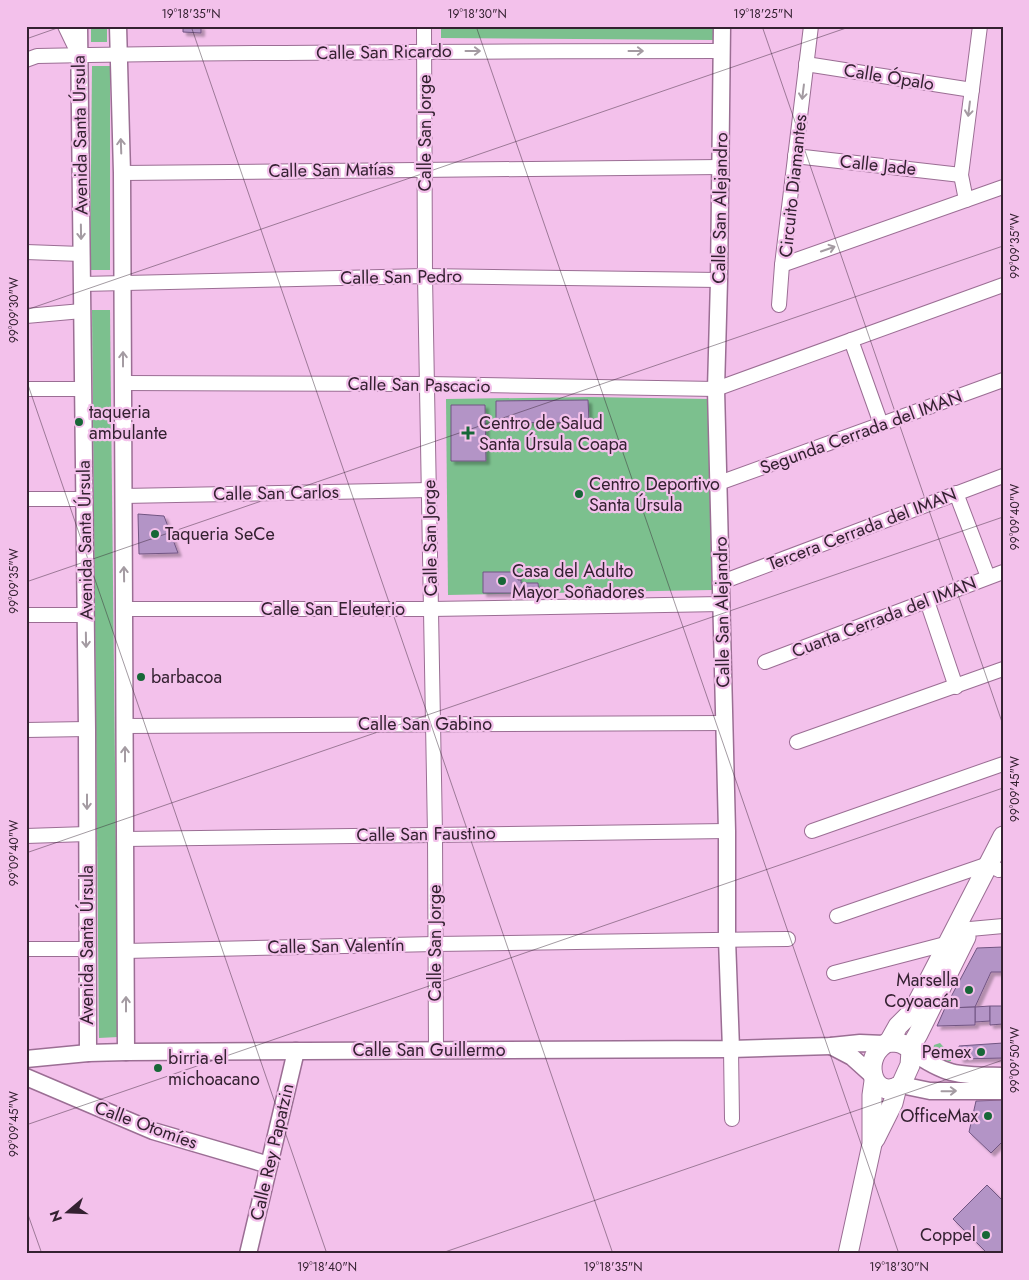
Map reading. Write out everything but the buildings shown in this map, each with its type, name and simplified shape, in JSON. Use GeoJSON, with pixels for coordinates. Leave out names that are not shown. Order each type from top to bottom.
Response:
{"type":"FeatureCollection","features":[{"type":"Feature","properties":{"kind":"main road"},"geometry":{"type":"LineString","coordinates":[[872,1144],[910,1065],[910,1050],[970,929],[997,865],[1003,836]]}},
{"type":"Feature","properties":{"kind":"main road"},"geometry":{"type":"LineString","coordinates":[[848,1254],[872,1144],[872,1068],[874,1058],[878,1050],[887,1043],[898,1026],[913,1012],[949,943],[997,865]]}},
{"type":"Feature","properties":{"kind":"main road"},"geometry":{"type":"LineString","coordinates":[[887,1043],[898,1042],[910,1050]]}},
{"type":"Feature","properties":{"kind":"main road"},"geometry":{"type":"LineString","coordinates":[[873,1078],[882,1087],[889,1089],[899,1086]]}},
{"type":"Feature","properties":{"kind":"street"},"geometry":{"type":"LineString","coordinates":[[65,26],[80,56]]}},
{"type":"Feature","properties":{"kind":"street","name":"Avenida Santa Úrsula"},"geometry":{"type":"LineString","coordinates":[[79,26],[82,389],[85,498],[88,1053]]}},
{"type":"Feature","properties":{"kind":"street"},"geometry":{"type":"LineString","coordinates":[[118,26],[122,173],[126,1052]]}},
{"type":"Feature","properties":{"kind":"street","name":"Calle San Jorge"},"geometry":{"type":"LineString","coordinates":[[424,26],[425,276],[436,1050]]}},
{"type":"Feature","properties":{"kind":"street","name":"Calle San Alejandro"},"geometry":{"type":"LineString","coordinates":[[722,26],[720,280],[716,389],[722,582],[727,831],[727,939],[731,1049]]}},
{"type":"Feature","properties":{"kind":"street","name":"Circuito Diamantes"},"geometry":{"type":"LineString","coordinates":[[811,26],[782,265],[1003,187]]}},
{"type":"Feature","properties":{"kind":"street"},"geometry":{"type":"LineString","coordinates":[[966,200],[961,174],[980,26]]}},
{"type":"Feature","properties":{"kind":"street","name":"Calle San Ricardo"},"geometry":{"type":"LineString","coordinates":[[26,60],[37,56],[424,51],[722,51]]}},
{"type":"Feature","properties":{"kind":"street","name":"Calle Ópalo"},"geometry":{"type":"LineString","coordinates":[[806,64],[972,90]]}},
{"type":"Feature","properties":{"kind":"street","name":"Calle Jade"},"geometry":{"type":"LineString","coordinates":[[795,156],[961,174]]}},
{"type":"Feature","properties":{"kind":"street","name":"Calle San Matías"},"geometry":{"type":"LineString","coordinates":[[122,173],[720,167]]}},
{"type":"Feature","properties":{"kind":"street"},"geometry":{"type":"LineString","coordinates":[[26,252],[81,254]]}},
{"type":"Feature","properties":{"kind":"street"},"geometry":{"type":"LineString","coordinates":[[778,305],[782,265]]}},
{"type":"Feature","properties":{"kind":"street","name":"Calle San Pedro"},"geometry":{"type":"LineString","coordinates":[[82,284],[425,276],[720,280]]}},
{"type":"Feature","properties":{"kind":"street"},"geometry":{"type":"LineString","coordinates":[[716,389],[1003,285]]}},
{"type":"Feature","properties":{"kind":"street"},"geometry":{"type":"LineString","coordinates":[[26,316],[82,311]]}},
{"type":"Feature","properties":{"kind":"street"},"geometry":{"type":"LineString","coordinates":[[851,340],[881,424]]}},
{"type":"Feature","properties":{"kind":"street","name":"Segunda Cerrada del IMAN"},"geometry":{"type":"LineString","coordinates":[[719,483],[1003,380]]}},
{"type":"Feature","properties":{"kind":"street","name":"Calle San Pascacio"},"geometry":{"type":"LineString","coordinates":[[123,383],[428,384],[716,389]]}},
{"type":"Feature","properties":{"kind":"street"},"geometry":{"type":"LineString","coordinates":[[26,389],[82,389]]}},
{"type":"Feature","properties":{"kind":"street","name":"Tercera Cerrada del IMAN"},"geometry":{"type":"LineString","coordinates":[[722,582],[1003,476]]}},
{"type":"Feature","properties":{"kind":"street","name":"Calle San Carlos"},"geometry":{"type":"LineString","coordinates":[[123,496],[429,490]]}},
{"type":"Feature","properties":{"kind":"street"},"geometry":{"type":"LineString","coordinates":[[956,493],[988,578]]}},
{"type":"Feature","properties":{"kind":"street"},"geometry":{"type":"LineString","coordinates":[[26,499],[85,498]]}},
{"type":"Feature","properties":{"kind":"street","name":"Cuarta Cerrada del IMAN"},"geometry":{"type":"LineString","coordinates":[[765,662],[1003,572]]}},
{"type":"Feature","properties":{"kind":"street"},"geometry":{"type":"LineString","coordinates":[[927,601],[956,687]]}},
{"type":"Feature","properties":{"kind":"street","name":"Calle San Eleuterio"},"geometry":{"type":"LineString","coordinates":[[124,609],[430,610],[722,604]]}},
{"type":"Feature","properties":{"kind":"street"},"geometry":{"type":"LineString","coordinates":[[26,615],[85,615]]}},
{"type":"Feature","properties":{"kind":"street"},"geometry":{"type":"LineString","coordinates":[[797,742],[1003,669]]}},
{"type":"Feature","properties":{"kind":"street","name":"Calle San Gabino"},"geometry":{"type":"LineString","coordinates":[[125,726],[725,723]]}},
{"type":"Feature","properties":{"kind":"street"},"geometry":{"type":"LineString","coordinates":[[26,730],[87,729]]}},
{"type":"Feature","properties":{"kind":"street"},"geometry":{"type":"LineString","coordinates":[[812,831],[1003,764]]}},
{"type":"Feature","properties":{"kind":"street","name":"Calle San Faustino"},"geometry":{"type":"LineString","coordinates":[[125,839],[727,831]]}},
{"type":"Feature","properties":{"kind":"street"},"geometry":{"type":"LineString","coordinates":[[26,836],[87,834]]}},
{"type":"Feature","properties":{"kind":"street"},"geometry":{"type":"LineString","coordinates":[[837,916],[950,878],[997,865]]}},
{"type":"Feature","properties":{"kind":"street"},"geometry":{"type":"LineString","coordinates":[[834,973],[949,943],[970,929],[1003,926]]}},
{"type":"Feature","properties":{"kind":"street","name":"Calle San Valentín"},"geometry":{"type":"LineString","coordinates":[[125,951],[788,939]]}},
{"type":"Feature","properties":{"kind":"street"},"geometry":{"type":"LineString","coordinates":[[26,949],[87,949]]}},
{"type":"Feature","properties":{"kind":"street","name":"Calle San Guillermo"},"geometry":{"type":"LineString","coordinates":[[26,1059],[88,1053],[126,1052],[731,1049],[887,1043]]}},
{"type":"Feature","properties":{"kind":"street"},"geometry":{"type":"LineString","coordinates":[[831,1046],[852,1057],[873,1078]]}},
{"type":"Feature","properties":{"kind":"street"},"geometry":{"type":"LineString","coordinates":[[731,1049],[732,1119]]}},
{"type":"Feature","properties":{"kind":"street"},"geometry":{"type":"LineString","coordinates":[[910,1050],[933,1066],[951,1073],[962,1076],[1003,1076]]}},
{"type":"Feature","properties":{"kind":"street","name":"Calle Rey Papatzin"},"geometry":{"type":"LineString","coordinates":[[248,1254],[296,1051]]}},
{"type":"Feature","properties":{"kind":"street","name":"Calle Otomíes"},"geometry":{"type":"LineString","coordinates":[[26,1077],[154,1131],[268,1165]]}},
{"type":"Feature","properties":{"kind":"street"},"geometry":{"type":"LineString","coordinates":[[899,1086],[930,1092],[1003,1091]]}},
{"type":"Feature","properties":{"kind":"green space"},"geometry":{"type":"Polygon","coordinates":[[[91,26],[107,26],[107,42],[91,42],[91,26]]]}},
{"type":"Feature","properties":{"kind":"green space"},"geometry":{"type":"Polygon","coordinates":[[[441,26],[714,26],[713,40],[441,38],[441,26]]]}},
{"type":"Feature","properties":{"kind":"green space"},"geometry":{"type":"Polygon","coordinates":[[[92,66],[110,66],[110,270],[90,270],[92,66]]]}},
{"type":"Feature","properties":{"kind":"green space"},"geometry":{"type":"Polygon","coordinates":[[[92,310],[110,310],[118,1037],[99,1038],[92,310]]]}},
{"type":"Feature","properties":{"kind":"green space","name":"Centro Deportivo Santa Úrsula"},"geometry":{"type":"Polygon","coordinates":[[[589,397],[709,399],[712,590],[448,595],[446,399],[589,397]]]}},
{"type":"Feature","properties":{"kind":"green space"},"geometry":{"type":"Polygon","coordinates":[[[940,1043],[951,1055],[951,1061],[940,1059],[933,1051],[934,1045],[940,1043]]]}},
{"type":"Feature","properties":{"kind":"place","name":"taqueria ambulante"},"geometry":{"type":"Point","coordinates":[79,422]}},
{"type":"Feature","properties":{"kind":"place","name":"Centro de Salud Santa Úrsula Coapa"},"geometry":{"type":"Point","coordinates":[468,433]}},
{"type":"Feature","properties":{"kind":"place","name":"Centro Deportivo Santa Úrsula"},"geometry":{"type":"Point","coordinates":[579,494]}},
{"type":"Feature","properties":{"kind":"place","name":"Taqueria SeCe"},"geometry":{"type":"Point","coordinates":[155,534]}},
{"type":"Feature","properties":{"kind":"place","name":"Casa del Adulto Mayor Soñadores"},"geometry":{"type":"Point","coordinates":[502,581]}},
{"type":"Feature","properties":{"kind":"place","name":"barbacoa"},"geometry":{"type":"Point","coordinates":[141,677]}},
{"type":"Feature","properties":{"kind":"place","name":"Marsella Coyoacán"},"geometry":{"type":"Point","coordinates":[969,990]}},
{"type":"Feature","properties":{"kind":"place","name":"Pemex"},"geometry":{"type":"Point","coordinates":[981,1052]}},
{"type":"Feature","properties":{"kind":"place","name":"birria el michoacano"},"geometry":{"type":"Point","coordinates":[158,1068]}},
{"type":"Feature","properties":{"kind":"place","name":"OfficeMax"},"geometry":{"type":"Point","coordinates":[988,1116]}},
{"type":"Feature","properties":{"kind":"place","name":"Coppel"},"geometry":{"type":"Point","coordinates":[986,1235]}}]}
